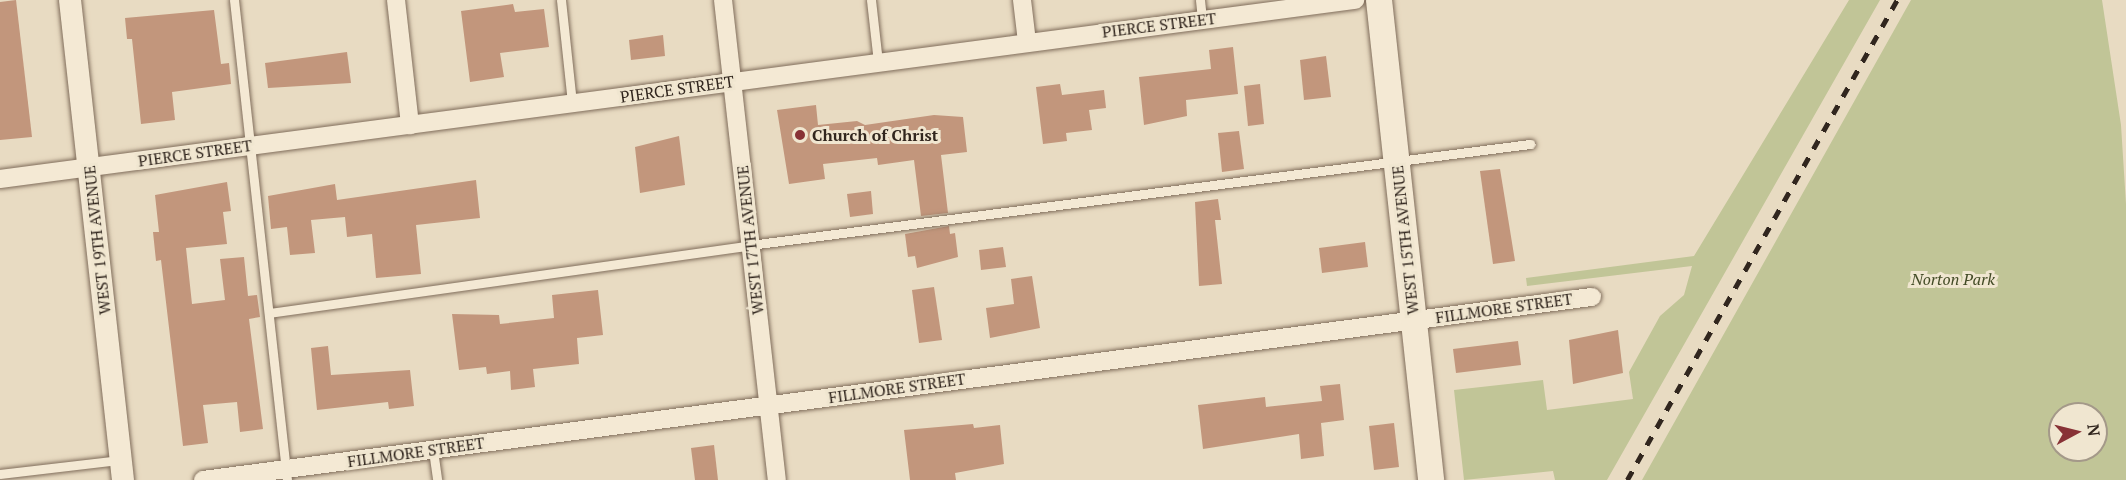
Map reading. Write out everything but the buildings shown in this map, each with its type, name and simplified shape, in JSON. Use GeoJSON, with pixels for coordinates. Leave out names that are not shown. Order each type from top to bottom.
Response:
{"type":"FeatureCollection","features":[{"type":"Feature","properties":{"kind":"main road","name":"WEST 15TH AVENUE"},"geometry":{"type":"LineString","coordinates":[[1379,0],[1431,480]]}},
{"type":"Feature","properties":{"kind":"street","name":"WEST 19TH AVENUE"},"geometry":{"type":"LineString","coordinates":[[70,0],[122,470]]}},
{"type":"Feature","properties":{"kind":"street"},"geometry":{"type":"LineString","coordinates":[[396,0],[410,125]]}},
{"type":"Feature","properties":{"kind":"street","name":"WEST 17TH AVENUE"},"geometry":{"type":"LineString","coordinates":[[723,0],[777,480]]}},
{"type":"Feature","properties":{"kind":"street"},"geometry":{"type":"LineString","coordinates":[[1022,0],[1027,42]]}},
{"type":"Feature","properties":{"kind":"street","name":"PIERCE STREET"},"geometry":{"type":"LineString","coordinates":[[0,179],[1355,0]]}},
{"type":"Feature","properties":{"kind":"street","name":"FILLMORE STREET"},"geometry":{"type":"LineString","coordinates":[[203,480],[287,474],[433,450],[1592,297]]}},
{"type":"Feature","properties":{"kind":"lane"},"geometry":{"type":"LineString","coordinates":[[234,0],[287,474]]}},
{"type":"Feature","properties":{"kind":"lane"},"geometry":{"type":"LineString","coordinates":[[561,0],[572,103]]}},
{"type":"Feature","properties":{"kind":"lane"},"geometry":{"type":"LineString","coordinates":[[871,0],[878,62]]}},
{"type":"Feature","properties":{"kind":"lane"},"geometry":{"type":"LineString","coordinates":[[1200,0],[1202,20]]}},
{"type":"Feature","properties":{"kind":"lane"},"geometry":{"type":"LineString","coordinates":[[269,313],[750,245],[1530,144]]}},
{"type":"Feature","properties":{"kind":"lane"},"geometry":{"type":"LineString","coordinates":[[433,450],[437,480]]}},
{"type":"Feature","properties":{"kind":"lane"},"geometry":{"type":"LineString","coordinates":[[0,474],[122,470]]}},
{"type":"Feature","properties":{"kind":"green space"},"geometry":{"type":"Polygon","coordinates":[[[1849,0],[1880,0],[1607,480],[1555,480],[1553,471],[1464,480],[1454,390],[1543,380],[1547,410],[1633,399],[1629,372],[1660,316],[1684,295],[1692,266],[1527,286],[1526,278],[1694,256],[1849,0]]]}},
{"type":"Feature","properties":{"kind":"green space","name":"Norton Park"},"geometry":{"type":"Polygon","coordinates":[[[1911,0],[2102,0],[2121,125],[2126,204],[2126,480],[1642,480],[1911,0]]]}},
{"type":"Feature","properties":{"kind":"railway"},"geometry":{"type":"LineString","coordinates":[[1627,480],[1897,0]]}},
{"type":"Feature","properties":{"kind":"place","name":"Church of Christ"},"geometry":{"type":"Point","coordinates":[800,135]}}]}
